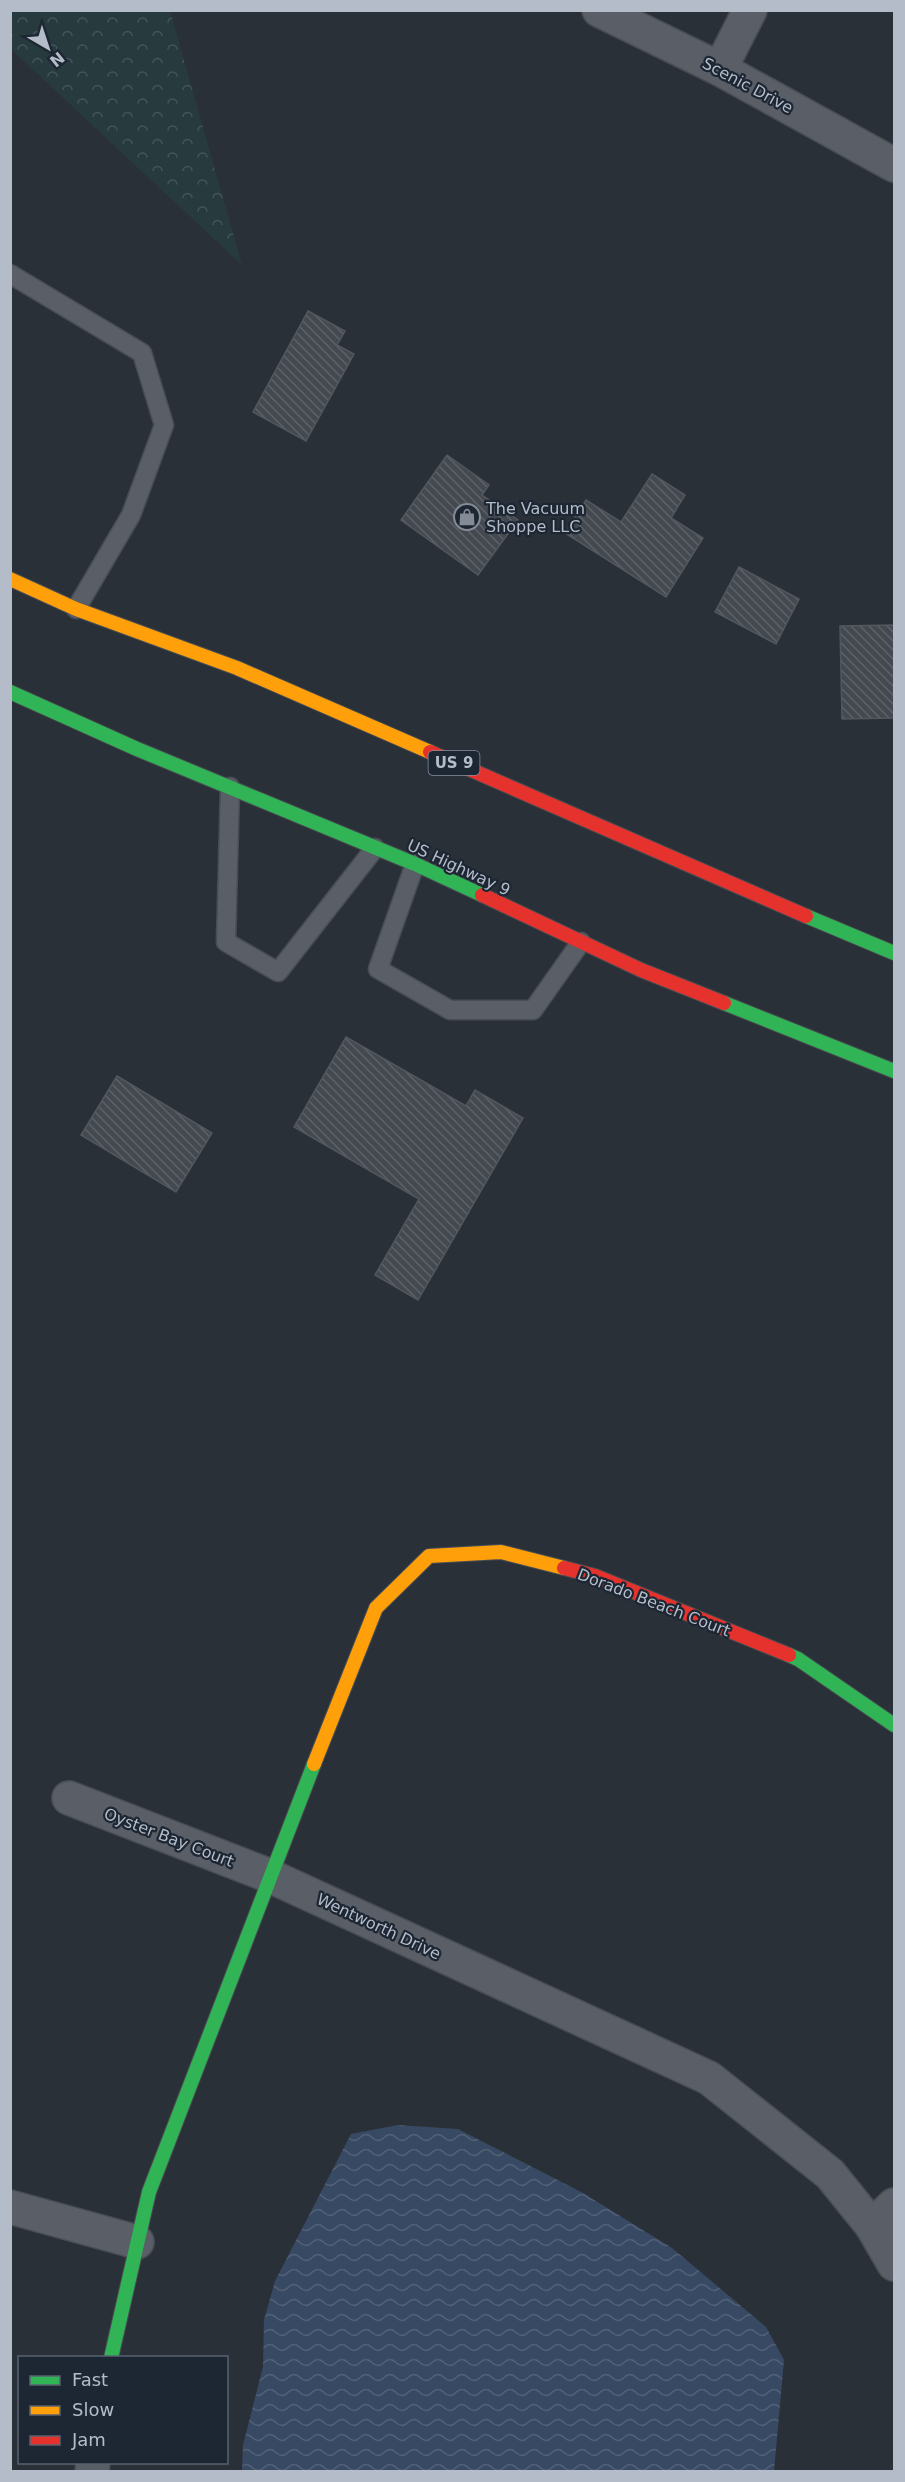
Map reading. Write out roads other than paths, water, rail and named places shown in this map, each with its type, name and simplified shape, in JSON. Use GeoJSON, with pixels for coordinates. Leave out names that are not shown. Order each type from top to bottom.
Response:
{"type":"FeatureCollection","features":[{"type":"Feature","properties":{"kind":"main road","name":"US 9"},"geometry":{"type":"LineString","coordinates":[[10,579],[76,609],[237,668],[894,953]]}},
{"type":"Feature","properties":{"kind":"main road","name":"US Highway 9"},"geometry":{"type":"LineString","coordinates":[[10,692],[137,749],[415,864],[641,970],[894,1071]]}},
{"type":"Feature","properties":{"kind":"main road","name":"Dorado Beach Court"},"geometry":{"type":"LineString","coordinates":[[270,1876],[376,1608],[429,1556],[501,1552],[595,1576],[798,1659],[894,1725]]}},
{"type":"Feature","properties":{"kind":"main road"},"geometry":{"type":"LineString","coordinates":[[111,2356],[149,2192],[270,1876]]}},
{"type":"Feature","properties":{"kind":"street","name":"Scenic Drive"},"geometry":{"type":"LineString","coordinates":[[599,10],[720,69],[894,165]]}},
{"type":"Feature","properties":{"kind":"street"},"geometry":{"type":"LineString","coordinates":[[720,69],[750,10]]}},
{"type":"Feature","properties":{"kind":"street","name":"Oyster Bay Court"},"geometry":{"type":"LineString","coordinates":[[69,1798],[270,1876]]}},
{"type":"Feature","properties":{"kind":"street","name":"Wentworth Drive"},"geometry":{"type":"LineString","coordinates":[[270,1876],[709,2078],[883,2215],[894,2264]]}},
{"type":"Feature","properties":{"kind":"street"},"geometry":{"type":"LineString","coordinates":[[10,2207],[137,2242]]}},
{"type":"Feature","properties":{"kind":"lane"},"geometry":{"type":"LineString","coordinates":[[10,274],[142,352],[164,425],[131,516],[76,609]]}},
{"type":"Feature","properties":{"kind":"lane"},"geometry":{"type":"LineString","coordinates":[[230,787],[226,942],[278,972],[375,848]]}},
{"type":"Feature","properties":{"kind":"lane"},"geometry":{"type":"LineString","coordinates":[[415,864],[378,969],[450,1010],[533,1010],[582,942]]}},
{"type":"Feature","properties":{"kind":"water"},"geometry":{"type":"Polygon","coordinates":[[[398,2125],[458,2129],[583,2193],[672,2248],[766,2327],[784,2360],[774,2471],[242,2471],[243,2445],[263,2367],[264,2320],[275,2281],[351,2134],[398,2125]]]}},
{"type":"Feature","properties":{"kind":"place","name":"The Vacuum Shoppe LLC"},"geometry":{"type":"Point","coordinates":[467,517]}}]}
